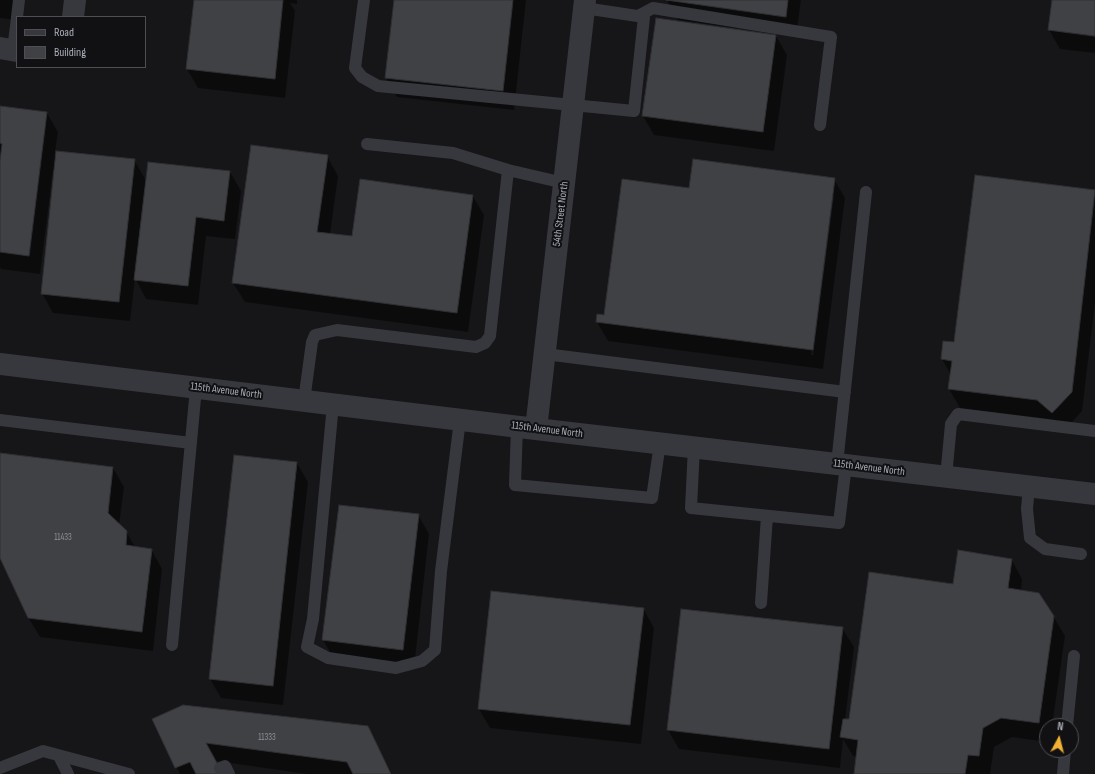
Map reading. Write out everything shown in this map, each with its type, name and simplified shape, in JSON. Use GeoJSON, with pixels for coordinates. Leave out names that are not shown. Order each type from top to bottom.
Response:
{"type":"FeatureCollection","features":[{"type":"Feature","properties":{"kind":"street"},"geometry":{"type":"LineString","coordinates":[[74,16],[75,0]]}},
{"type":"Feature","properties":{"kind":"street","name":"54th Street North"},"geometry":{"type":"LineString","coordinates":[[526,428],[545,354],[585,4]]}},
{"type":"Feature","properties":{"kind":"street","name":"115th Avenue North"},"geometry":{"type":"LineString","coordinates":[[0,364],[526,428],[1095,494]]}},
{"type":"Feature","properties":{"kind":"lane"},"geometry":{"type":"LineString","coordinates":[[17,16],[20,0]]}},
{"type":"Feature","properties":{"kind":"lane"},"geometry":{"type":"LineString","coordinates":[[364,0],[355,68],[362,77],[378,86],[634,111],[644,17],[585,4]]}},
{"type":"Feature","properties":{"kind":"lane"},"geometry":{"type":"LineString","coordinates":[[638,16],[653,8],[831,36],[820,124]]}},
{"type":"Feature","properties":{"kind":"lane"},"geometry":{"type":"LineString","coordinates":[[10,50],[16,23]]}},
{"type":"Feature","properties":{"kind":"lane"},"geometry":{"type":"LineString","coordinates":[[366,144],[453,153],[508,170],[564,183]]}},
{"type":"Feature","properties":{"kind":"lane"},"geometry":{"type":"LineString","coordinates":[[304,401],[312,342],[315,335],[337,330],[476,347],[485,343],[490,336],[508,170]]}},
{"type":"Feature","properties":{"kind":"lane"},"geometry":{"type":"LineString","coordinates":[[694,447],[691,508],[839,523],[845,392],[866,192]]}},
{"type":"Feature","properties":{"kind":"lane"},"geometry":{"type":"LineString","coordinates":[[545,354],[845,392]]}},
{"type":"Feature","properties":{"kind":"lane"},"geometry":{"type":"LineString","coordinates":[[172,645],[196,388]]}},
{"type":"Feature","properties":{"kind":"lane"},"geometry":{"type":"LineString","coordinates":[[333,404],[313,619],[307,646],[328,658],[396,668],[422,661],[435,650],[441,570],[460,420]]}},
{"type":"Feature","properties":{"kind":"lane"},"geometry":{"type":"LineString","coordinates":[[946,477],[951,424],[958,414],[1095,431]]}},
{"type":"Feature","properties":{"kind":"lane"},"geometry":{"type":"LineString","coordinates":[[0,420],[191,443]]}},
{"type":"Feature","properties":{"kind":"lane"},"geometry":{"type":"LineString","coordinates":[[526,428],[515,485],[652,498],[660,443]]}},
{"type":"Feature","properties":{"kind":"lane"},"geometry":{"type":"LineString","coordinates":[[1029,486],[1027,509],[1030,538],[1045,550],[1081,554]]}},
{"type":"Feature","properties":{"kind":"lane"},"geometry":{"type":"LineString","coordinates":[[761,603],[767,516]]}},
{"type":"Feature","properties":{"kind":"lane"},"geometry":{"type":"LineString","coordinates":[[1068,718],[1074,656]]}},
{"type":"Feature","properties":{"kind":"lane"},"geometry":{"type":"LineString","coordinates":[[0,768],[43,751],[129,774]]}},
{"type":"Feature","properties":{"kind":"lane"},"geometry":{"type":"LineString","coordinates":[[59,756],[68,774]]}},
{"type":"Feature","properties":{"kind":"lane"},"geometry":{"type":"LineString","coordinates":[[1063,774],[1064,758]]}},
{"type":"Feature","properties":{"kind":"building"},"geometry":{"type":"Polygon","coordinates":[[[194,0],[283,0],[275,79],[186,69],[194,0]]]}},
{"type":"Feature","properties":{"kind":"building"},"geometry":{"type":"Polygon","coordinates":[[[394,0],[513,0],[503,91],[385,78],[394,0]]]}},
{"type":"Feature","properties":{"kind":"building"},"geometry":{"type":"Polygon","coordinates":[[[666,0],[788,0],[786,17],[666,0]]]}},
{"type":"Feature","properties":{"kind":"building"},"geometry":{"type":"Polygon","coordinates":[[[1052,0],[1095,0],[1095,36],[1048,30],[1052,0]]]}},
{"type":"Feature","properties":{"kind":"building"},"geometry":{"type":"Polygon","coordinates":[[[656,18],[776,35],[763,132],[642,116],[656,18]]]}},
{"type":"Feature","properties":{"kind":"building"},"geometry":{"type":"Polygon","coordinates":[[[0,106],[47,112],[29,256],[0,252],[0,161],[2,144],[0,143],[0,106]]]}},
{"type":"Feature","properties":{"kind":"building"},"geometry":{"type":"Polygon","coordinates":[[[251,145],[328,155],[317,232],[352,236],[360,179],[473,195],[457,313],[232,283],[251,145]]]}},
{"type":"Feature","properties":{"kind":"building"},"geometry":{"type":"Polygon","coordinates":[[[56,151],[135,159],[119,302],[41,294],[56,151]]]}},
{"type":"Feature","properties":{"kind":"building"},"geometry":{"type":"Polygon","coordinates":[[[693,159],[835,178],[813,350],[596,322],[597,314],[604,315],[622,179],[689,188],[693,159]]]}},
{"type":"Feature","properties":{"kind":"building"},"geometry":{"type":"Polygon","coordinates":[[[148,162],[230,171],[224,221],[196,217],[188,286],[134,280],[148,162]]]}},
{"type":"Feature","properties":{"kind":"building"},"geometry":{"type":"Polygon","coordinates":[[[975,175],[1095,190],[1072,392],[1052,413],[1037,400],[948,389],[952,361],[941,359],[943,341],[954,342],[975,175]]]}},
{"type":"Feature","properties":{"kind":"building"},"geometry":{"type":"Polygon","coordinates":[[[0,453],[113,467],[108,513],[127,531],[126,545],[152,549],[142,632],[28,618],[0,558],[0,453]]]}},
{"type":"Feature","properties":{"kind":"building"},"geometry":{"type":"Polygon","coordinates":[[[234,455],[297,462],[273,686],[209,679],[234,455]]]}},
{"type":"Feature","properties":{"kind":"building"},"geometry":{"type":"Polygon","coordinates":[[[339,505],[419,514],[403,650],[322,640],[339,505]]]}},
{"type":"Feature","properties":{"kind":"building"},"geometry":{"type":"Polygon","coordinates":[[[958,550],[1012,559],[1008,588],[1039,593],[1054,616],[1039,723],[1001,718],[983,728],[979,756],[968,755],[965,774],[854,774],[858,740],[840,737],[843,719],[849,719],[869,572],[953,584],[958,550]]]}},
{"type":"Feature","properties":{"kind":"building"},"geometry":{"type":"Polygon","coordinates":[[[491,591],[644,608],[630,725],[478,709],[491,591]]]}},
{"type":"Feature","properties":{"kind":"building"},"geometry":{"type":"Polygon","coordinates":[[[681,609],[843,627],[829,749],[667,730],[681,609]]]}},
{"type":"Feature","properties":{"kind":"building"},"geometry":{"type":"Polygon","coordinates":[[[183,705],[368,726],[391,774],[353,774],[347,762],[206,743],[223,774],[196,774],[190,762],[175,768],[152,719],[183,705]]]}}]}
